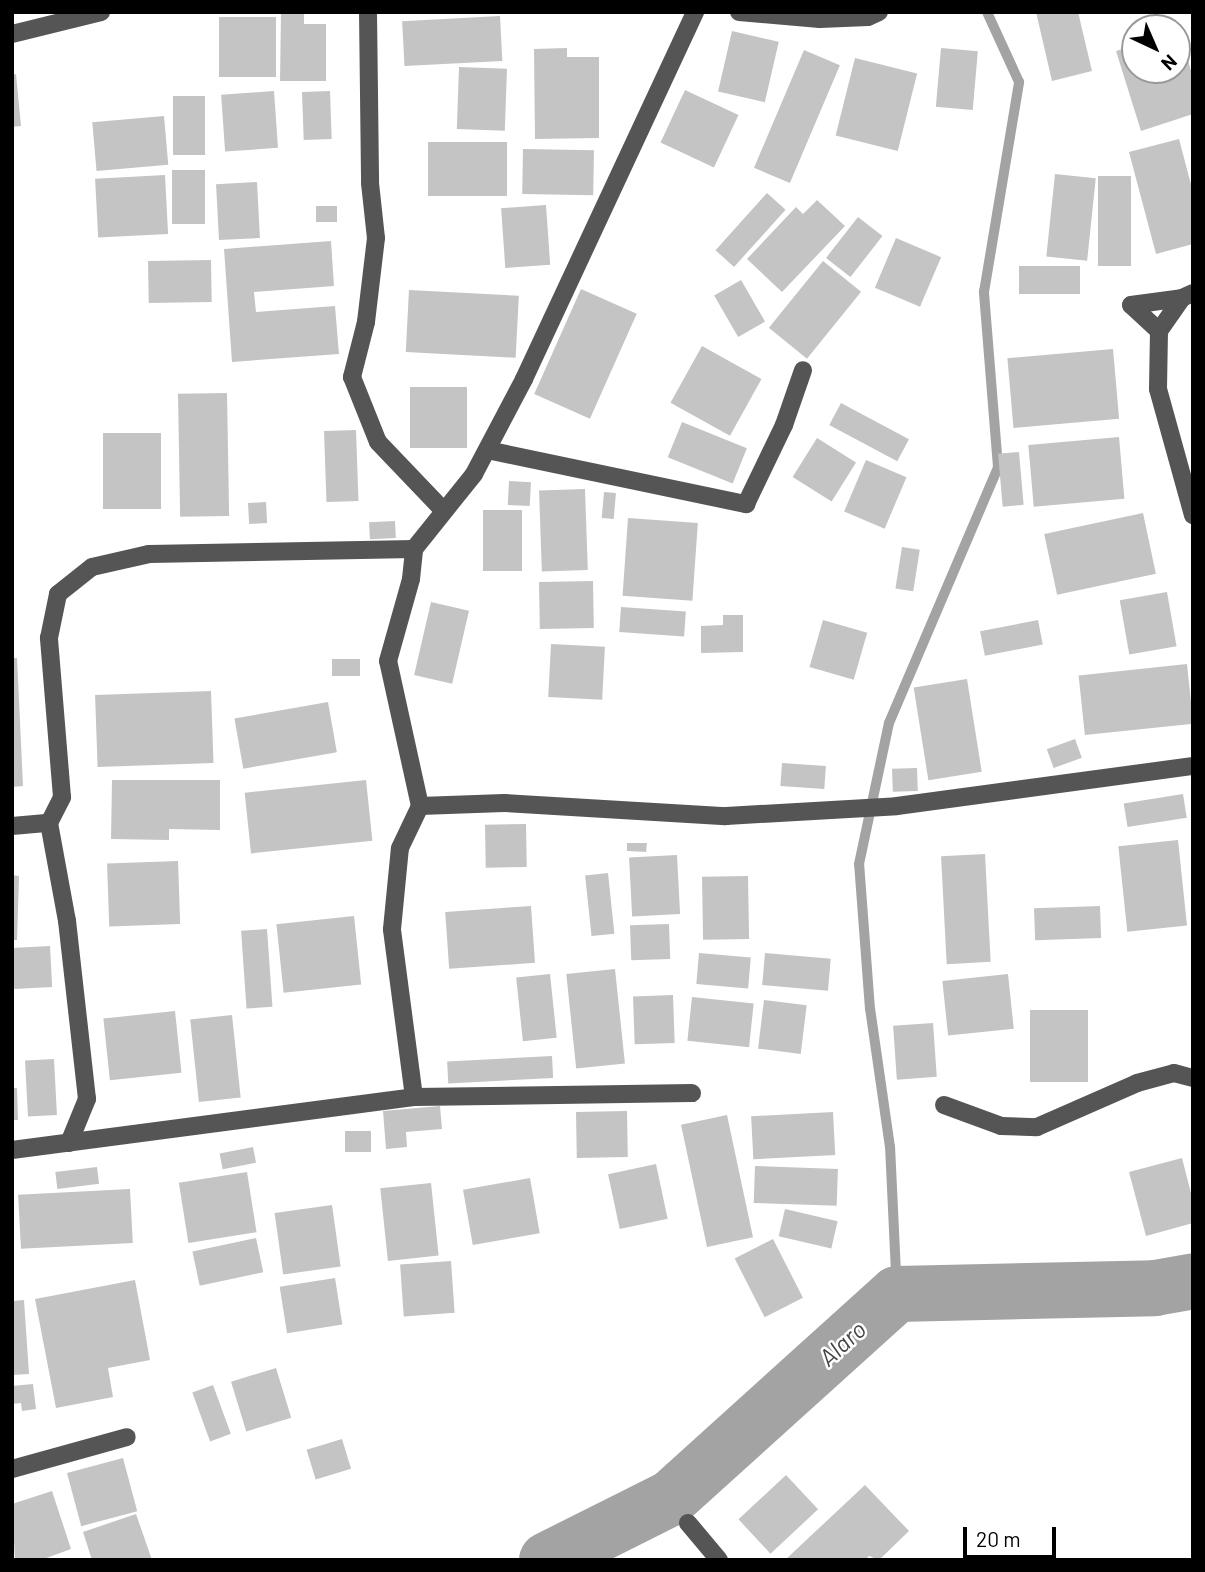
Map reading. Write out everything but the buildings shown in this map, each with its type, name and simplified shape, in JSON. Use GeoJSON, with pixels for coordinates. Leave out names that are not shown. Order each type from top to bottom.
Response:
{"type":"FeatureCollection","features":[{"type":"Feature","properties":{"kind":"street"},"geometry":{"type":"LineString","coordinates":[[12,34],[33,21],[102,12]]}},
{"type":"Feature","properties":{"kind":"street"},"geometry":{"type":"LineString","coordinates":[[368,12],[370,183],[376,238],[366,322],[352,377],[378,442],[443,510]]}},
{"type":"Feature","properties":{"kind":"street"},"geometry":{"type":"LineString","coordinates":[[414,1097],[392,929],[400,848],[420,806],[388,661],[411,579],[414,549],[474,474],[487,450],[695,12]]}},
{"type":"Feature","properties":{"kind":"street"},"geometry":{"type":"LineString","coordinates":[[739,12],[856,18],[878,12]]}},
{"type":"Feature","properties":{"kind":"street"},"geometry":{"type":"LineString","coordinates":[[1188,295],[1159,331],[1157,389],[1193,515]]}},
{"type":"Feature","properties":{"kind":"street"},"geometry":{"type":"LineString","coordinates":[[1159,331],[1131,305],[1188,295]]}},
{"type":"Feature","properties":{"kind":"street"},"geometry":{"type":"LineString","coordinates":[[487,450],[746,504],[784,425],[803,370]]}},
{"type":"Feature","properties":{"kind":"street"},"geometry":{"type":"LineString","coordinates":[[69,1143],[87,1099],[67,921],[49,823],[62,797],[49,638],[58,594],[93,567],[149,554],[414,549]]}},
{"type":"Feature","properties":{"kind":"street"},"geometry":{"type":"LineString","coordinates":[[420,806],[503,803],[726,816],[897,806],[1193,766]]}},
{"type":"Feature","properties":{"kind":"street"},"geometry":{"type":"LineString","coordinates":[[12,826],[49,823]]}},
{"type":"Feature","properties":{"kind":"street"},"geometry":{"type":"LineString","coordinates":[[944,1105],[1001,1126],[1037,1127],[1137,1083],[1174,1073],[1193,1078]]}},
{"type":"Feature","properties":{"kind":"street"},"geometry":{"type":"LineString","coordinates":[[12,1150],[414,1097],[692,1093]]}},
{"type":"Feature","properties":{"kind":"street"},"geometry":{"type":"LineString","coordinates":[[12,1469],[127,1437]]}},
{"type":"Feature","properties":{"kind":"street"},"geometry":{"type":"LineString","coordinates":[[688,1523],[719,1560]]}},
{"type":"Feature","properties":{"kind":"waterway"},"geometry":{"type":"LineString","coordinates":[[897,1294],[890,1147],[870,1009],[859,864],[889,723],[998,467],[984,292],[1019,82],[987,12]]}},
{"type":"Feature","properties":{"kind":"waterway","name":"Alaro"},"geometry":{"type":"LineString","coordinates":[[547,1560],[671,1498],[897,1294],[1155,1288],[1193,1281]]}}]}
